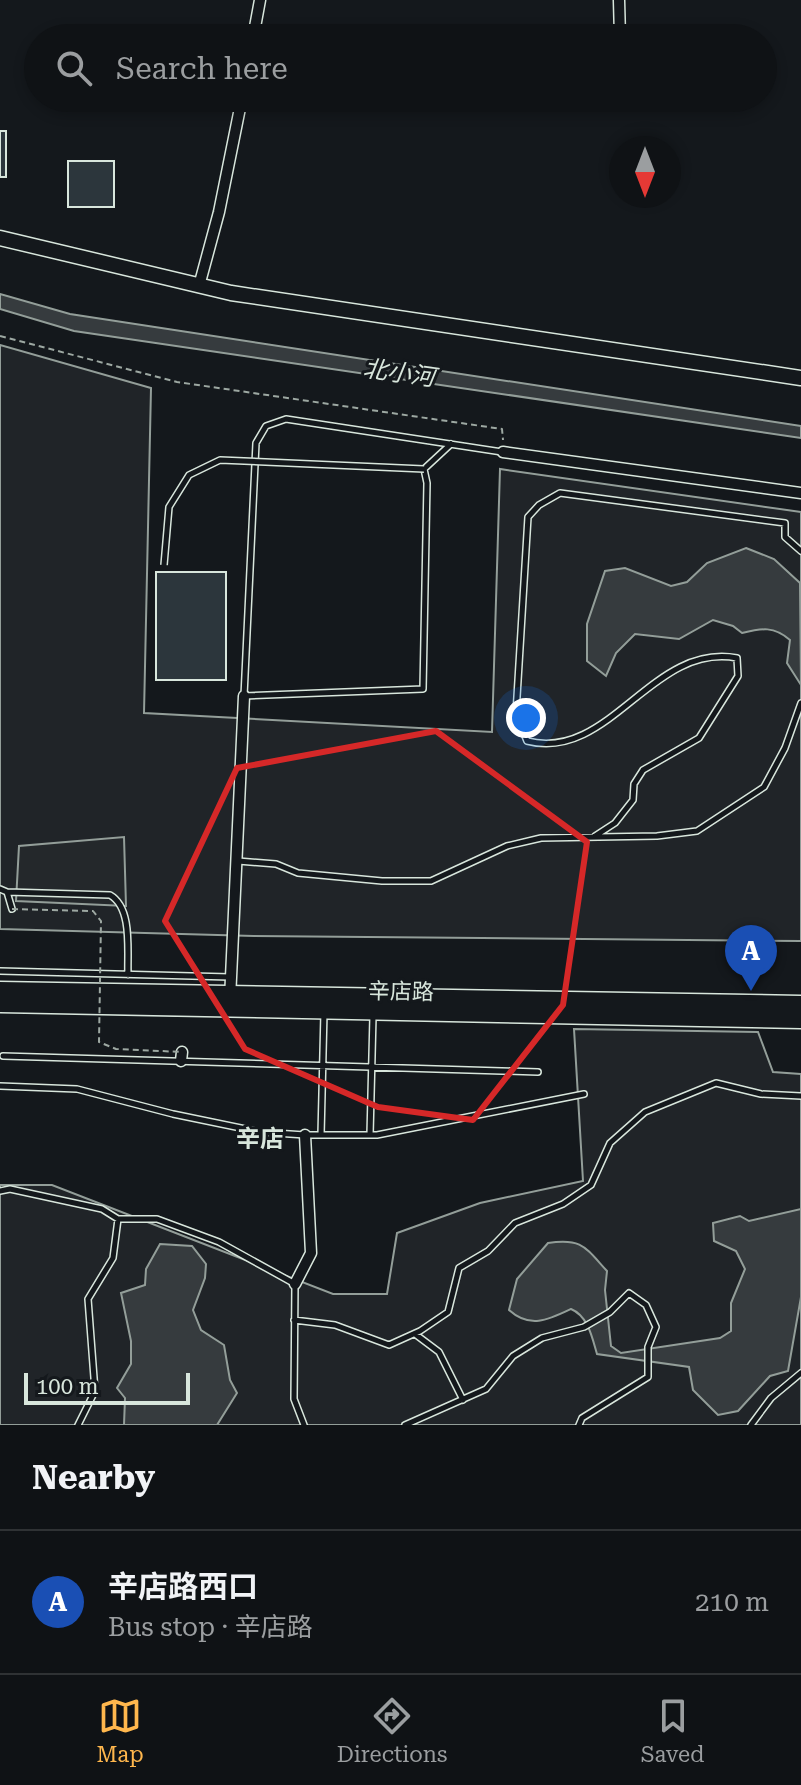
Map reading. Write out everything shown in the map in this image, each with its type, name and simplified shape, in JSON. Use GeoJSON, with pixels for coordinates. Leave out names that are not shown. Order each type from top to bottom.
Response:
{"type":"FeatureCollection","features":[{"type":"Feature","properties":{"kind":"main road","name":"辛店路"},"geometry":{"type":"LineString","coordinates":[[0,990],[801,1004]]}},
{"type":"Feature","properties":{"kind":"main road","name":"辛店路"},"geometry":{"type":"LineString","coordinates":[[0,1004],[230,994],[324,1011],[801,1020]]}},
{"type":"Feature","properties":{"kind":"street"},"geometry":{"type":"LineString","coordinates":[[256,24],[260,0]]}},
{"type":"Feature","properties":{"kind":"street"},"geometry":{"type":"LineString","coordinates":[[619,0],[620,24]]}},
{"type":"Feature","properties":{"kind":"street"},"geometry":{"type":"LineString","coordinates":[[199,286],[219,212],[239,112]]}},
{"type":"Feature","properties":{"kind":"street"},"geometry":{"type":"LineString","coordinates":[[0,238],[199,286],[801,378]]}},
{"type":"Feature","properties":{"kind":"street"},"geometry":{"type":"LineString","coordinates":[[503,452],[801,493]]}},
{"type":"Feature","properties":{"kind":"street"},"geometry":{"type":"LineString","coordinates":[[230,994],[244,696]]}},
{"type":"Feature","properties":{"kind":"street"},"geometry":{"type":"LineString","coordinates":[[295,1284],[311,1253],[305,1135]]}},
{"type":"Feature","properties":{"kind":"lane"},"geometry":{"type":"LineString","coordinates":[[424,469],[427,483],[423,689],[244,696],[256,443],[266,426],[286,419],[503,452]]}},
{"type":"Feature","properties":{"kind":"lane"},"geometry":{"type":"LineString","coordinates":[[164,565],[169,507],[189,475],[220,460],[424,469],[451,444]]}},
{"type":"Feature","properties":{"kind":"lane"},"geometry":{"type":"LineString","coordinates":[[595,836],[615,823],[633,800],[634,784],[643,770],[699,738],[738,676],[737,658],[715,653],[673,670],[590,733],[548,746],[527,741],[516,713],[528,517],[539,505],[560,493],[785,523],[785,537],[801,551]]}},
{"type":"Feature","properties":{"kind":"lane"},"geometry":{"type":"LineString","coordinates":[[236,861],[276,864],[298,873],[382,881],[431,881],[507,846],[541,838],[657,836],[697,831],[764,787],[785,748],[801,703]]}},
{"type":"Feature","properties":{"kind":"lane"},"geometry":{"type":"LineString","coordinates":[[0,889],[7,892],[110,895],[117,899],[125,912],[128,975]]}},
{"type":"Feature","properties":{"kind":"lane"},"geometry":{"type":"LineString","coordinates":[[7,892],[12,909]]}},
{"type":"Feature","properties":{"kind":"lane"},"geometry":{"type":"LineString","coordinates":[[0,971],[128,975],[230,994]]}},
{"type":"Feature","properties":{"kind":"lane"},"geometry":{"type":"LineString","coordinates":[[321,1135],[324,1011]]}},
{"type":"Feature","properties":{"kind":"lane"},"geometry":{"type":"LineString","coordinates":[[370,1135],[373,1012]]}},
{"type":"Feature","properties":{"kind":"lane"},"geometry":{"type":"LineString","coordinates":[[3,1056],[182,1057],[322,1066],[538,1072]]}},
{"type":"Feature","properties":{"kind":"lane"},"geometry":{"type":"LineString","coordinates":[[294,1320],[335,1325],[389,1345],[414,1334],[448,1312],[459,1268],[488,1251],[515,1223],[563,1204],[591,1185],[610,1143],[645,1112],[716,1083],[761,1094],[801,1096]]}},
{"type":"Feature","properties":{"kind":"lane"},"geometry":{"type":"LineString","coordinates":[[0,1086],[77,1089],[260,1132],[305,1135],[370,1135],[584,1094]]}},
{"type":"Feature","properties":{"kind":"lane"},"geometry":{"type":"LineString","coordinates":[[0,1191],[10,1189],[102,1209],[118,1219],[157,1219],[219,1242],[295,1284],[294,1399],[304,1425]]}},
{"type":"Feature","properties":{"kind":"lane"},"geometry":{"type":"LineString","coordinates":[[78,1425],[95,1391],[88,1299],[113,1258],[118,1219]]}},
{"type":"Feature","properties":{"kind":"lane"},"geometry":{"type":"LineString","coordinates":[[405,1425],[486,1389],[513,1356],[542,1338],[584,1327],[610,1312],[629,1293],[646,1305],[656,1327],[648,1347],[648,1377],[582,1418],[579,1425]]}},
{"type":"Feature","properties":{"kind":"lane"},"geometry":{"type":"LineString","coordinates":[[414,1334],[439,1352],[463,1400]]}},
{"type":"Feature","properties":{"kind":"lane"},"geometry":{"type":"LineString","coordinates":[[751,1425],[771,1398],[801,1373]]}},
{"type":"Feature","properties":{"kind":"path"},"geometry":{"type":"LineString","coordinates":[[0,336],[177,382],[502,429],[503,452]]}},
{"type":"Feature","properties":{"kind":"path"},"geometry":{"type":"LineString","coordinates":[[12,909],[84,909],[96,913],[101,926],[99,1042],[107,1048],[182,1057]]}},
{"type":"Feature","properties":{"kind":"highlighted area"},"geometry":{"type":"Polygon","coordinates":[[[436,731],[587,842],[563,1005],[473,1120],[378,1107],[245,1049],[165,921],[237,768],[436,731]]]}},
{"type":"Feature","properties":{"kind":"shaded area"},"geometry":{"type":"Polygon","coordinates":[[[0,345],[151,388],[144,713],[492,732],[500,469],[801,512],[801,941],[254,936],[0,929],[0,345]]]}},
{"type":"Feature","properties":{"kind":"shaded area"},"geometry":{"type":"Polygon","coordinates":[[[124,837],[126,906],[16,901],[19,846],[124,837]]]}},
{"type":"Feature","properties":{"kind":"shaded area"},"geometry":{"type":"Polygon","coordinates":[[[574,1029],[758,1032],[773,1072],[801,1074],[801,1425],[0,1425],[0,1185],[52,1185],[333,1294],[387,1294],[397,1233],[480,1203],[583,1181],[574,1029]]]}},
{"type":"Feature","properties":{"kind":"water","name":"北小河"},"geometry":{"type":"Polygon","coordinates":[[[0,294],[70,314],[801,426],[801,438],[74,331],[0,309],[0,294]]]}},
{"type":"Feature","properties":{"kind":"water"},"geometry":{"type":"Polygon","coordinates":[[[746,548],[774,559],[800,583],[801,685],[787,663],[790,640],[784,635],[768,629],[742,633],[733,626],[713,620],[679,639],[635,634],[616,653],[606,676],[587,661],[587,624],[605,571],[625,568],[671,586],[687,582],[707,563],[746,548]]]}},
{"type":"Feature","properties":{"kind":"water"},"geometry":{"type":"Polygon","coordinates":[[[801,1209],[801,1297],[788,1371],[770,1376],[738,1411],[718,1415],[693,1390],[689,1367],[597,1354],[585,1322],[571,1309],[539,1321],[524,1319],[509,1310],[517,1279],[548,1243],[576,1243],[588,1250],[607,1271],[605,1290],[611,1346],[621,1353],[720,1338],[731,1331],[731,1303],[745,1269],[736,1251],[714,1241],[713,1223],[740,1216],[749,1221],[801,1209]]]}},
{"type":"Feature","properties":{"kind":"water"},"geometry":{"type":"Polygon","coordinates":[[[160,1244],[192,1246],[206,1264],[205,1278],[193,1310],[201,1330],[224,1345],[230,1380],[237,1393],[217,1425],[124,1425],[125,1398],[117,1388],[131,1364],[131,1341],[121,1293],[145,1285],[146,1269],[160,1244]]]}},
{"type":"Feature","properties":{"kind":"building"},"geometry":{"type":"Polygon","coordinates":[[[0,131],[6,131],[6,177],[0,177],[0,131]]]}},
{"type":"Feature","properties":{"kind":"building"},"geometry":{"type":"Polygon","coordinates":[[[68,161],[114,161],[114,207],[68,207],[68,161]]]}},
{"type":"Feature","properties":{"kind":"building"},"geometry":{"type":"Polygon","coordinates":[[[156,572],[226,572],[226,680],[156,680],[156,572]]]}},
{"type":"Feature","properties":{"kind":"place","name":"辛店路西口"},"geometry":{"type":"Point","coordinates":[751,991]}},
{"type":"Feature","properties":{"kind":"district","name":"辛店"},"geometry":{"type":"Point","coordinates":[260,1139]}}]}
